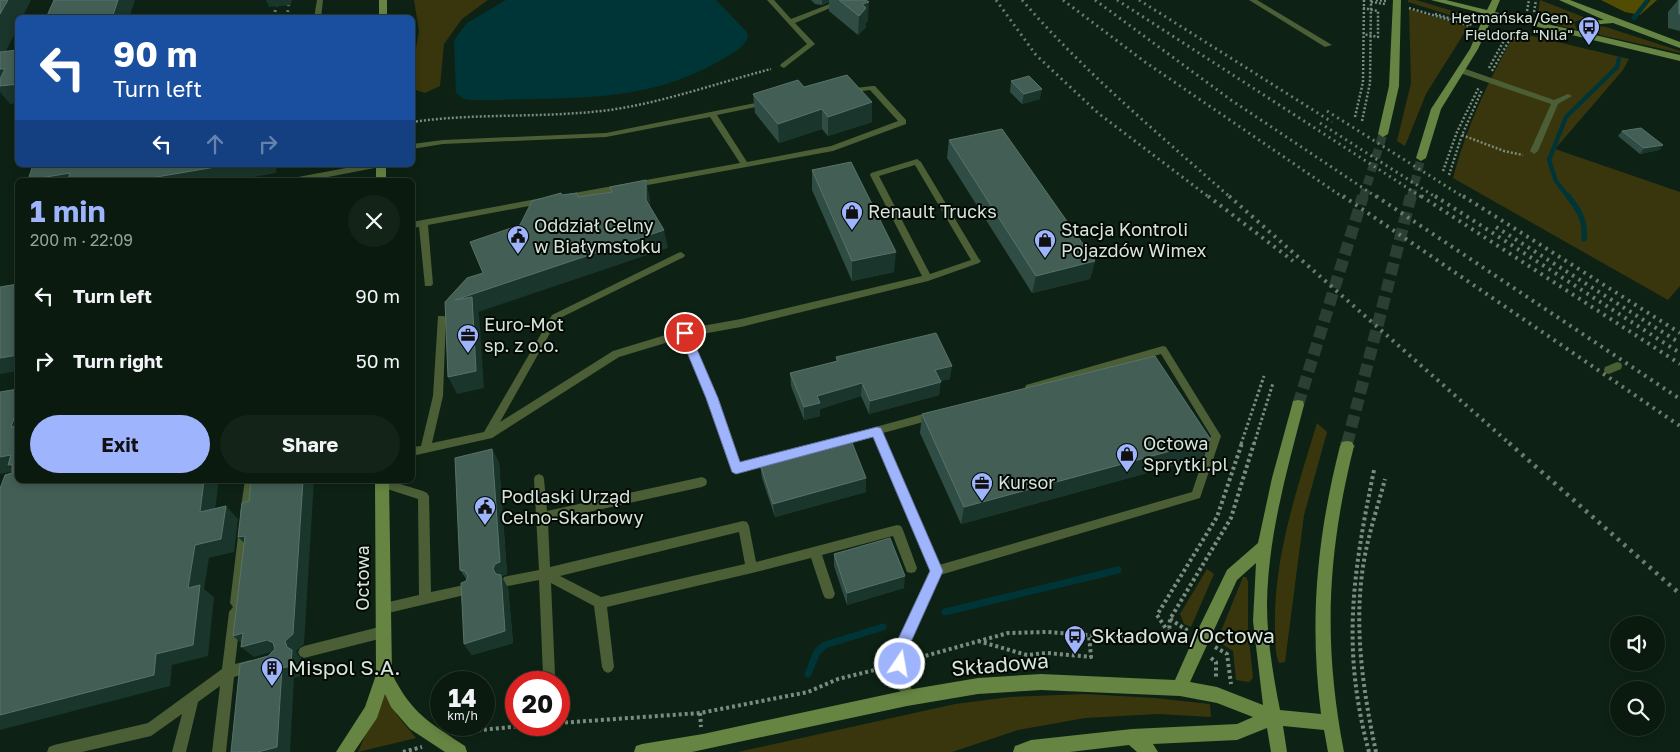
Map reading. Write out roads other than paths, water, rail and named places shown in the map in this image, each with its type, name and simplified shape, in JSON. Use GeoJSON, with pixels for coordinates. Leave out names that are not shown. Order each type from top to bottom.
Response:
{"type":"FeatureCollection","features":[{"type":"Feature","properties":{"kind":"main road"},"geometry":{"type":"LineString","coordinates":[[383,0],[383,15]]}},
{"type":"Feature","properties":{"kind":"main road"},"geometry":{"type":"LineString","coordinates":[[1435,0],[1680,58]]}},
{"type":"Feature","properties":{"kind":"main road"},"geometry":{"type":"LineString","coordinates":[[1421,158],[1436,109],[1484,29],[1496,0]]}},
{"type":"Feature","properties":{"kind":"main road"},"geometry":{"type":"LineString","coordinates":[[1562,0],[1615,22],[1680,45]]}},
{"type":"Feature","properties":{"kind":"main road"},"geometry":{"type":"LineString","coordinates":[[1383,134],[1394,86],[1397,3]]}},
{"type":"Feature","properties":{"kind":"main road"},"geometry":{"type":"LineString","coordinates":[[1593,38],[1585,30],[1584,26],[1587,23],[1615,22]]}},
{"type":"Feature","properties":{"kind":"main road"},"geometry":{"type":"LineString","coordinates":[[1279,752],[1265,666],[1260,603],[1264,547],[1277,481],[1298,405]]}},
{"type":"Feature","properties":{"kind":"main road"},"geometry":{"type":"LineString","coordinates":[[1336,752],[1330,723],[1322,659],[1320,597],[1327,532],[1336,484],[1346,446]]}},
{"type":"Feature","properties":{"kind":"main road","name":"Octowa"},"geometry":{"type":"LineString","coordinates":[[344,752],[371,712],[384,675],[382,483]]}},
{"type":"Feature","properties":{"kind":"main road"},"geometry":{"type":"LineString","coordinates":[[1180,688],[1196,649],[1232,575],[1264,547]]}},
{"type":"Feature","properties":{"kind":"main road","name":"Octowa"},"geometry":{"type":"LineString","coordinates":[[384,675],[397,701],[416,723],[459,752]]}},
{"type":"Feature","properties":{"kind":"main road","name":"Składowa"},"geometry":{"type":"LineString","coordinates":[[642,752],[703,742],[907,698],[978,686],[1041,682],[1180,688],[1217,695],[1273,716],[1330,723]]}},
{"type":"Feature","properties":{"kind":"main road"},"geometry":{"type":"LineString","coordinates":[[1021,752],[1031,748],[1132,737],[1237,732],[1273,716]]}},
{"type":"Feature","properties":{"kind":"main road"},"geometry":{"type":"LineString","coordinates":[[1132,737],[1150,752]]}},
{"type":"Feature","properties":{"kind":"lane"},"geometry":{"type":"LineString","coordinates":[[318,15],[320,0]]}},
{"type":"Feature","properties":{"kind":"lane"},"geometry":{"type":"LineString","coordinates":[[770,0],[811,44],[784,66]]}},
{"type":"Feature","properties":{"kind":"lane"},"geometry":{"type":"LineString","coordinates":[[790,22],[846,0]]}},
{"type":"Feature","properties":{"kind":"lane"},"geometry":{"type":"LineString","coordinates":[[1252,0],[1328,45]]}},
{"type":"Feature","properties":{"kind":"lane"},"geometry":{"type":"LineString","coordinates":[[1460,70],[1555,103]]}},
{"type":"Feature","properties":{"kind":"lane"},"geometry":{"type":"LineString","coordinates":[[561,198],[833,148],[903,122],[872,88],[836,92]]}},
{"type":"Feature","properties":{"kind":"lane"},"geometry":{"type":"LineString","coordinates":[[1534,151],[1555,103],[1568,96]]}},
{"type":"Feature","properties":{"kind":"lane"},"geometry":{"type":"LineString","coordinates":[[415,147],[443,142],[606,135],[774,100]]}},
{"type":"Feature","properties":{"kind":"lane"},"geometry":{"type":"LineString","coordinates":[[712,114],[745,165]]}},
{"type":"Feature","properties":{"kind":"lane"},"geometry":{"type":"LineString","coordinates":[[415,451],[488,435],[616,354],[685,333],[741,323],[928,278],[976,261],[917,162],[874,175],[928,278]]}},
{"type":"Feature","properties":{"kind":"lane"},"geometry":{"type":"LineString","coordinates":[[308,178],[365,167]]}},
{"type":"Feature","properties":{"kind":"lane"},"geometry":{"type":"LineString","coordinates":[[415,224],[551,200]]}},
{"type":"Feature","properties":{"kind":"lane"},"geometry":{"type":"LineString","coordinates":[[423,223],[428,284]]}},
{"type":"Feature","properties":{"kind":"lane"},"geometry":{"type":"LineString","coordinates":[[488,435],[554,317],[681,255]]}},
{"type":"Feature","properties":{"kind":"lane"},"geometry":{"type":"LineString","coordinates":[[425,449],[438,396],[441,318]]}},
{"type":"Feature","properties":{"kind":"lane"},"geometry":{"type":"LineString","coordinates":[[685,333],[712,398],[736,469],[943,412]]}},
{"type":"Feature","properties":{"kind":"lane"},"geometry":{"type":"LineString","coordinates":[[936,571],[1196,496],[1216,436],[1163,350],[1018,391]]}},
{"type":"Feature","properties":{"kind":"lane"},"geometry":{"type":"LineString","coordinates":[[877,431],[936,571],[899,652],[907,698]]}},
{"type":"Feature","properties":{"kind":"lane"},"geometry":{"type":"LineString","coordinates":[[538,479],[542,517],[549,671]]}},
{"type":"Feature","properties":{"kind":"lane"},"geometry":{"type":"LineString","coordinates":[[542,517],[702,482]]}},
{"type":"Feature","properties":{"kind":"lane"},"geometry":{"type":"LineString","coordinates":[[219,752],[250,483]]}},
{"type":"Feature","properties":{"kind":"lane"},"geometry":{"type":"LineString","coordinates":[[387,483],[423,496],[424,599]]}},
{"type":"Feature","properties":{"kind":"lane"},"geometry":{"type":"LineString","coordinates":[[508,581],[545,574],[743,526],[752,568]]}},
{"type":"Feature","properties":{"kind":"lane"},"geometry":{"type":"LineString","coordinates":[[545,574],[600,603],[752,568],[897,530],[911,568]]}},
{"type":"Feature","properties":{"kind":"lane"},"geometry":{"type":"LineString","coordinates":[[815,551],[829,594]]}},
{"type":"Feature","properties":{"kind":"lane"},"geometry":{"type":"LineString","coordinates":[[384,608],[469,589]]}},
{"type":"Feature","properties":{"kind":"lane"},"geometry":{"type":"LineString","coordinates":[[600,603],[608,667]]}},
{"type":"Feature","properties":{"kind":"lane"},"geometry":{"type":"LineString","coordinates":[[304,652],[383,632]]}},
{"type":"Feature","properties":{"kind":"lane"},"geometry":{"type":"LineString","coordinates":[[54,752],[151,729],[229,672],[265,662]]}},
{"type":"Feature","properties":{"kind":"lane"},"geometry":{"type":"LineString","coordinates":[[179,752],[193,698]]}},
{"type":"Feature","properties":{"kind":"water"},"geometry":{"type":"Polygon","coordinates":[[[506,0],[716,0],[747,32],[748,37],[741,47],[723,59],[676,81],[653,88],[580,98],[464,99],[456,93],[454,40],[467,23],[506,0]]]}},
{"type":"Feature","properties":{"kind":"waterway"},"geometry":{"type":"LineString","coordinates":[[1634,18],[1648,0]]}},
{"type":"Feature","properties":{"kind":"waterway"},"geometry":{"type":"LineString","coordinates":[[1569,198],[1556,181],[1549,160],[1566,117],[1617,67],[1619,59]]}},
{"type":"Feature","properties":{"kind":"waterway"},"geometry":{"type":"LineString","coordinates":[[1568,196],[1581,216],[1584,227],[1584,239]]}},
{"type":"Feature","properties":{"kind":"waterway"},"geometry":{"type":"LineString","coordinates":[[945,612],[1118,570]]}},
{"type":"Feature","properties":{"kind":"waterway"},"geometry":{"type":"LineString","coordinates":[[808,674],[817,652],[825,645],[883,627]]}},
{"type":"Feature","properties":{"kind":"tunnel"},"geometry":{"type":"LineString","coordinates":[[1363,198],[1383,134]]}},
{"type":"Feature","properties":{"kind":"tunnel"},"geometry":{"type":"LineString","coordinates":[[1411,198],[1421,158]]}},
{"type":"Feature","properties":{"kind":"tunnel"},"geometry":{"type":"LineString","coordinates":[[1298,405],[1363,196]]}},
{"type":"Feature","properties":{"kind":"tunnel"},"geometry":{"type":"LineString","coordinates":[[1347,444],[1411,196]]}},
{"type":"Feature","properties":{"kind":"railway"},"geometry":{"type":"LineString","coordinates":[[274,15],[277,0]]}},
{"type":"Feature","properties":{"kind":"railway"},"geometry":{"type":"LineString","coordinates":[[287,15],[289,0]]}},
{"type":"Feature","properties":{"kind":"railway"},"geometry":{"type":"LineString","coordinates":[[996,0],[1036,55],[1098,113],[1210,198]]}},
{"type":"Feature","properties":{"kind":"railway"},"geometry":{"type":"LineString","coordinates":[[1022,0],[1097,78],[1231,198]]}},
{"type":"Feature","properties":{"kind":"railway"},"geometry":{"type":"LineString","coordinates":[[1063,0],[1145,62],[1344,198]]}},
{"type":"Feature","properties":{"kind":"railway"},"geometry":{"type":"LineString","coordinates":[[1095,0],[1231,100],[1378,198]]}},
{"type":"Feature","properties":{"kind":"railway"},"geometry":{"type":"LineString","coordinates":[[1117,0],[1423,198]]}},
{"type":"Feature","properties":{"kind":"railway"},"geometry":{"type":"LineString","coordinates":[[1139,0],[1332,122]]}},
{"type":"Feature","properties":{"kind":"railway"},"geometry":{"type":"LineString","coordinates":[[1327,111],[1465,198]]}},
{"type":"Feature","properties":{"kind":"railway"},"geometry":{"type":"LineString","coordinates":[[1320,123],[1437,198]]}},
{"type":"Feature","properties":{"kind":"railway"},"geometry":{"type":"LineString","coordinates":[[1208,196],[1293,261]]}},
{"type":"Feature","properties":{"kind":"railway"},"geometry":{"type":"LineString","coordinates":[[1229,196],[1510,444]]}},
{"type":"Feature","properties":{"kind":"railway"},"geometry":{"type":"LineString","coordinates":[[1343,196],[1680,426]]}},
{"type":"Feature","properties":{"kind":"railway"},"geometry":{"type":"LineString","coordinates":[[1376,196],[1680,399]]}},
{"type":"Feature","properties":{"kind":"railway"},"geometry":{"type":"LineString","coordinates":[[1421,196],[1680,364]]}},
{"type":"Feature","properties":{"kind":"railway"},"geometry":{"type":"LineString","coordinates":[[1435,196],[1680,353]]}},
{"type":"Feature","properties":{"kind":"railway"},"geometry":{"type":"LineString","coordinates":[[1463,196],[1680,333]]}},
{"type":"Feature","properties":{"kind":"railway"},"geometry":{"type":"LineString","coordinates":[[1496,227],[1680,343]]}},
{"type":"Feature","properties":{"kind":"railway"},"geometry":{"type":"LineString","coordinates":[[1509,443],[1680,594]]}},
{"type":"Feature","properties":{"kind":"place","name":"Hetmańska/Gen. Fieldorfa \"Nila\""},"geometry":{"type":"Point","coordinates":[1589,46]}},
{"type":"Feature","properties":{"kind":"place","name":"Renault Trucks"},"geometry":{"type":"Point","coordinates":[852,231]}},
{"type":"Feature","properties":{"kind":"place","name":"Oddział Celny w Białymstoku"},"geometry":{"type":"Point","coordinates":[518,255]}},
{"type":"Feature","properties":{"kind":"place","name":"Stacja Kontroli Pojazdów Wimex"},"geometry":{"type":"Point","coordinates":[1045,259]}},
{"type":"Feature","properties":{"kind":"place","name":"Euro-Mot sp. z o.o."},"geometry":{"type":"Point","coordinates":[468,354]}},
{"type":"Feature","properties":{"kind":"place","name":"Octowa Sprytki.pl"},"geometry":{"type":"Point","coordinates":[1127,473]}},
{"type":"Feature","properties":{"kind":"place","name":"Kursor"},"geometry":{"type":"Point","coordinates":[982,502]}},
{"type":"Feature","properties":{"kind":"place","name":"Podlaski Urząd Celno-Skarbowy"},"geometry":{"type":"Point","coordinates":[485,526]}},
{"type":"Feature","properties":{"kind":"place","name":"Składowa/Octowa"},"geometry":{"type":"Point","coordinates":[1075,655]}},
{"type":"Feature","properties":{"kind":"place","name":"Mispol S.A."},"geometry":{"type":"Point","coordinates":[272,687]}}]}
